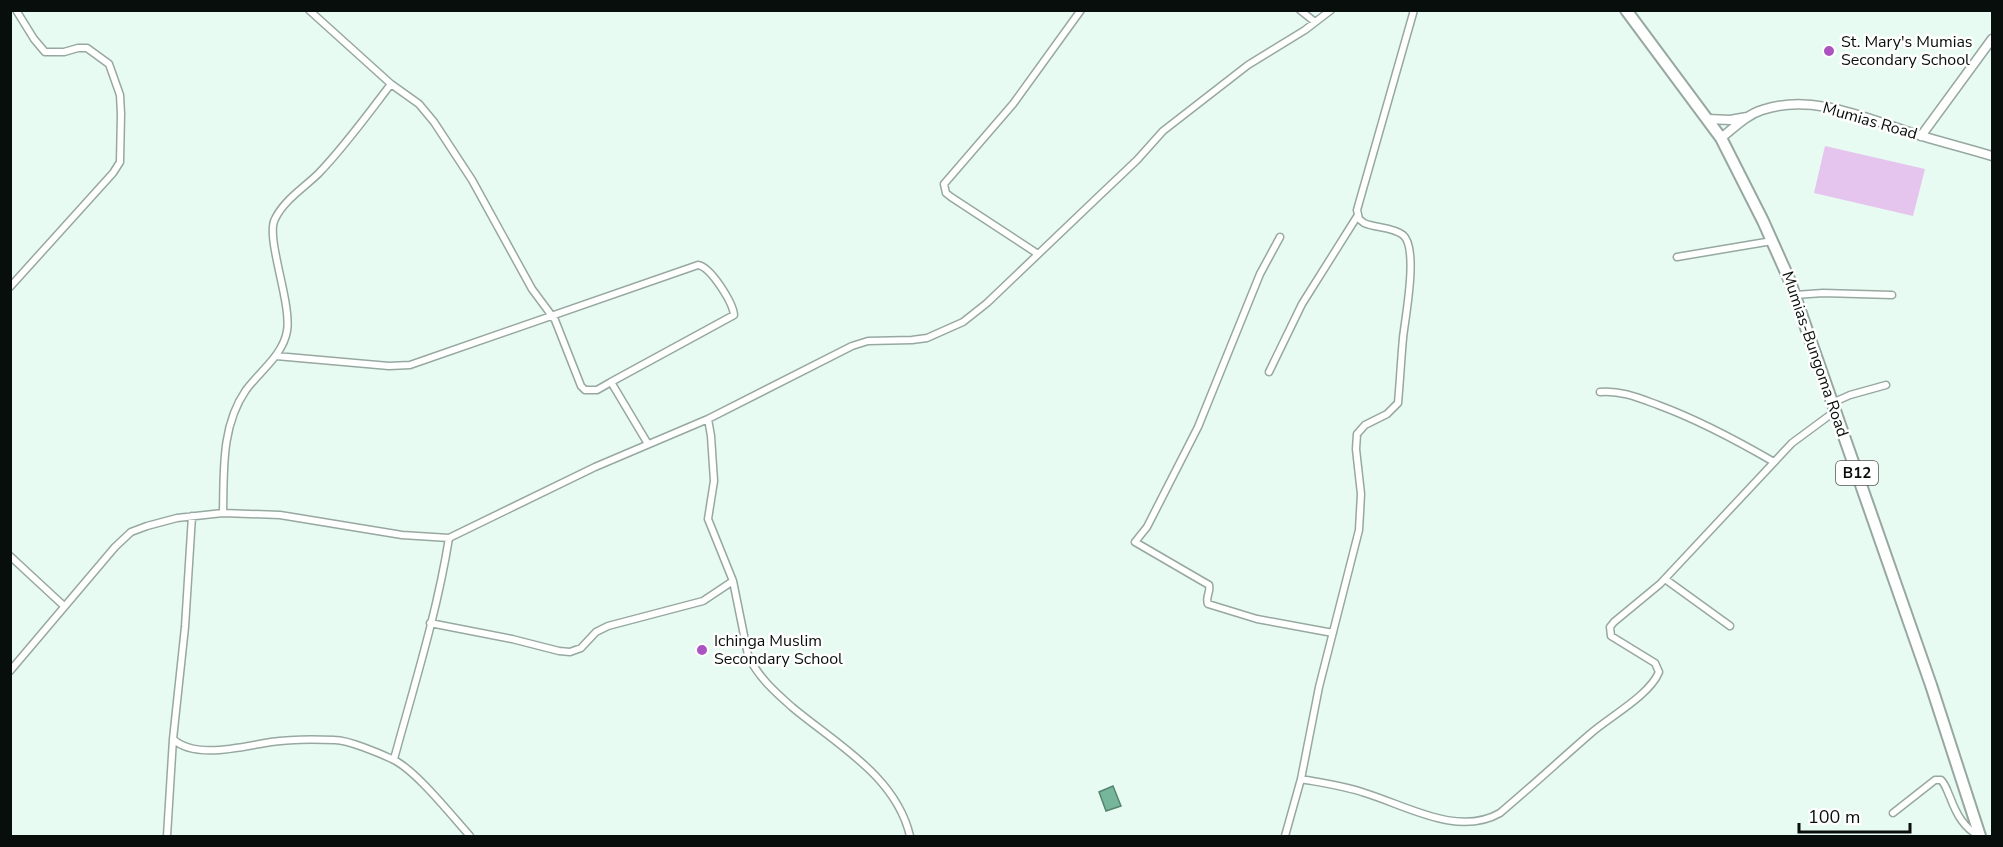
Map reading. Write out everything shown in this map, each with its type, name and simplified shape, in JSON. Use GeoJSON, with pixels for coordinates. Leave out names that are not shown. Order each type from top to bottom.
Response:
{"type":"FeatureCollection","features":[{"type":"Feature","properties":{"kind":"highway","name":"B12"},"geometry":{"type":"LineString","coordinates":[[1626,10],[1708,120]]}},
{"type":"Feature","properties":{"kind":"highway","name":"Mumias-Bungoma Road"},"geometry":{"type":"LineString","coordinates":[[1708,120],[1721,138],[1773,241],[1796,294],[1980,836]]}},
{"type":"Feature","properties":{"kind":"street"},"geometry":{"type":"LineString","coordinates":[[10,286],[113,172],[120,162],[121,139],[120,95],[109,64],[87,48],[64,52],[45,52],[16,10]]}},
{"type":"Feature","properties":{"kind":"street"},"geometry":{"type":"LineString","coordinates":[[276,356],[389,366],[410,365],[552,316],[698,265],[707,268],[733,308],[734,315],[597,390],[589,391],[581,386],[552,316],[532,289],[472,180],[434,122],[419,104],[391,84],[309,10]]}},
{"type":"Feature","properties":{"kind":"street"},"geometry":{"type":"LineString","coordinates":[[1038,254],[951,197],[946,193],[944,184],[1013,104],[1081,10]]}},
{"type":"Feature","properties":{"kind":"street"},"geometry":{"type":"LineString","coordinates":[[1300,10],[1315,22]]}},
{"type":"Feature","properties":{"kind":"street"},"geometry":{"type":"LineString","coordinates":[[10,670],[130,532],[160,522],[223,513],[280,515],[402,535],[449,538],[595,467],[708,419],[852,346],[868,341],[927,338],[954,327],[987,303],[1137,160],[1163,131],[1248,65],[1331,10]]}},
{"type":"Feature","properties":{"kind":"street"},"geometry":{"type":"LineString","coordinates":[[1285,837],[1301,779],[1319,687],[1361,520],[1357,434],[1365,425],[1387,414],[1398,403],[1410,288],[1409,244],[1406,237],[1395,231],[1364,223],[1357,210],[1414,10]]}},
{"type":"Feature","properties":{"kind":"street"},"geometry":{"type":"LineString","coordinates":[[1921,136],[1992,39]]}},
{"type":"Feature","properties":{"kind":"street"},"geometry":{"type":"LineString","coordinates":[[223,513],[226,437],[229,426],[245,391],[276,356],[285,338],[288,325],[283,282],[274,246],[273,221],[281,210],[320,172],[391,84]]}},
{"type":"Feature","properties":{"kind":"street","name":"Mumias Road"},"geometry":{"type":"LineString","coordinates":[[1721,138],[1761,110],[1780,105],[1815,105],[1853,114],[1992,156]]}},
{"type":"Feature","properties":{"kind":"street","name":"Mumias Road"},"geometry":{"type":"LineString","coordinates":[[1708,120],[1748,117]]}},
{"type":"Feature","properties":{"kind":"street"},"geometry":{"type":"LineString","coordinates":[[1269,372],[1302,304],[1358,215]]}},
{"type":"Feature","properties":{"kind":"street"},"geometry":{"type":"LineString","coordinates":[[1280,237],[1260,274],[1198,427],[1147,527],[1135,542],[1209,585],[1210,589],[1206,598],[1208,604],[1257,618],[1333,633]]}},
{"type":"Feature","properties":{"kind":"street"},"geometry":{"type":"LineString","coordinates":[[1677,257],[1773,241]]}},
{"type":"Feature","properties":{"kind":"street"},"geometry":{"type":"LineString","coordinates":[[1796,294],[1892,296]]}},
{"type":"Feature","properties":{"kind":"street"},"geometry":{"type":"LineString","coordinates":[[611,382],[648,444]]}},
{"type":"Feature","properties":{"kind":"street"},"geometry":{"type":"LineString","coordinates":[[1301,779],[1351,789],[1466,823],[1489,819],[1500,813],[1641,694],[1656,678],[1659,670],[1655,663],[1611,636],[1610,630],[1614,622],[1665,579],[1801,435],[1850,395],[1886,385]]}},
{"type":"Feature","properties":{"kind":"street"},"geometry":{"type":"LineString","coordinates":[[1600,392],[1616,392],[1638,397],[1693,418],[1730,436],[1774,462]]}},
{"type":"Feature","properties":{"kind":"street"},"geometry":{"type":"LineString","coordinates":[[708,419],[714,481],[708,519],[733,581],[748,655],[752,664],[780,697],[832,737],[886,786],[896,800],[910,837]]}},
{"type":"Feature","properties":{"kind":"street"},"geometry":{"type":"LineString","coordinates":[[167,837],[171,758],[185,627],[192,516]]}},
{"type":"Feature","properties":{"kind":"street"},"geometry":{"type":"LineString","coordinates":[[394,759],[444,567],[449,538]]}},
{"type":"Feature","properties":{"kind":"street"},"geometry":{"type":"LineString","coordinates":[[10,556],[64,606]]}},
{"type":"Feature","properties":{"kind":"street"},"geometry":{"type":"LineString","coordinates":[[1665,579],[1730,626]]}},
{"type":"Feature","properties":{"kind":"street"},"geometry":{"type":"LineString","coordinates":[[430,623],[570,652],[581,648],[596,632],[608,626],[703,601],[733,581]]}},
{"type":"Feature","properties":{"kind":"street"},"geometry":{"type":"LineString","coordinates":[[173,739],[180,746],[192,749]]}},
{"type":"Feature","properties":{"kind":"street"},"geometry":{"type":"LineString","coordinates":[[171,758],[180,751],[192,749],[221,750],[279,742],[337,740],[352,743],[394,759],[424,786],[470,837]]}},
{"type":"Feature","properties":{"kind":"street"},"geometry":{"type":"LineString","coordinates":[[1893,813],[1935,780],[1941,780],[1945,783],[1955,809],[1965,826],[1980,836]]}},
{"type":"Feature","properties":{"kind":"shaded area"},"geometry":{"type":"Polygon","coordinates":[[[1825,146],[1925,169],[1913,216],[1814,193],[1825,146]]]}},
{"type":"Feature","properties":{"kind":"shaded area"},"geometry":{"type":"Polygon","coordinates":[[[1113,786],[1121,806],[1106,811],[1099,792],[1113,786]]]}},
{"type":"Feature","properties":{"kind":"place","name":"St. Mary's Mumias Secondary School"},"geometry":{"type":"Point","coordinates":[1829,51]}},
{"type":"Feature","properties":{"kind":"place","name":"Ichinga Muslim Secondary School"},"geometry":{"type":"Point","coordinates":[702,650]}}]}
